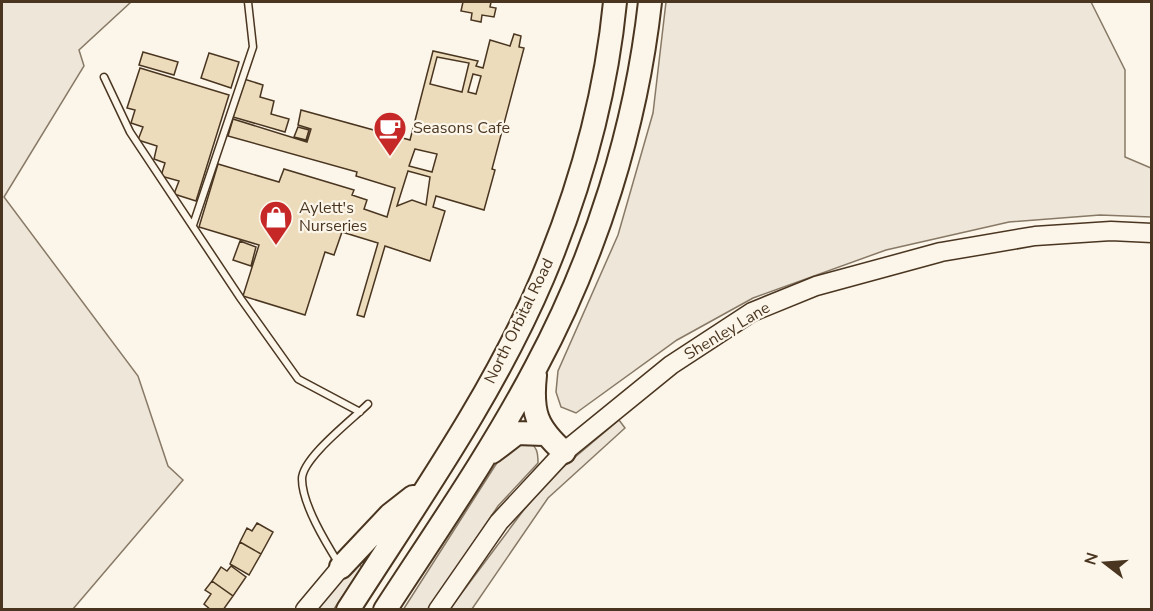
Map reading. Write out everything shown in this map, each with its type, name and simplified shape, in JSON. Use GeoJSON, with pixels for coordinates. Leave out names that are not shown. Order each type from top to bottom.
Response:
{"type":"FeatureCollection","features":[{"type":"Feature","properties":{"kind":"highway","name":"North Orbital Road"},"geometry":{"type":"LineString","coordinates":[[348,609],[429,485],[496,371],[543,278],[571,201],[588,139],[602,82],[615,2]]}},
{"type":"Feature","properties":{"kind":"highway","name":"North Orbital Road"},"geometry":{"type":"LineString","coordinates":[[385,609],[481,462],[536,368],[597,231],[616,172],[636,87],[650,2]]}},
{"type":"Feature","properties":{"kind":"highway"},"geometry":{"type":"LineString","coordinates":[[536,368],[532,399],[544,434],[564,452]]}},
{"type":"Feature","properties":{"kind":"highway"},"geometry":{"type":"LineString","coordinates":[[481,462],[517,433],[544,434]]}},
{"type":"Feature","properties":{"kind":"highway"},"geometry":{"type":"LineString","coordinates":[[341,567],[390,515],[429,485]]}},
{"type":"Feature","properties":{"kind":"main road","name":"Shenley Lane"},"geometry":{"type":"LineString","coordinates":[[438,609],[499,522],[564,452],[671,365],[743,317],[816,286],[941,252],[1035,236],[1111,231],[1152,233]]}},
{"type":"Feature","properties":{"kind":"main road"},"geometry":{"type":"LineString","coordinates":[[305,609],[341,567]]}},
{"type":"Feature","properties":{"kind":"lane"},"geometry":{"type":"LineString","coordinates":[[193,225],[253,47],[248,2]]}},
{"type":"Feature","properties":{"kind":"lane"},"geometry":{"type":"LineString","coordinates":[[104,76],[130,132],[241,299],[298,379],[360,412]]}},
{"type":"Feature","properties":{"kind":"lane"},"geometry":{"type":"LineString","coordinates":[[341,567],[309,505],[302,479],[309,462],[368,404]]}},
{"type":"Feature","properties":{"kind":"shaded area"},"geometry":{"type":"Polygon","coordinates":[[[2,2],[131,2],[79,50],[84,66],[4,197],[138,376],[168,466],[183,480],[73,609],[2,609],[2,2]]]}},
{"type":"Feature","properties":{"kind":"shaded area"},"geometry":{"type":"Polygon","coordinates":[[[666,2],[1091,2],[1125,70],[1125,157],[1151,168],[1151,217],[1100,215],[1009,222],[886,250],[753,298],[677,340],[576,413],[561,407],[556,392],[558,371],[618,235],[653,113],[666,2]]]}},
{"type":"Feature","properties":{"kind":"shaded area"},"geometry":{"type":"Polygon","coordinates":[[[619,420],[625,428],[548,498],[472,609],[449,610],[523,511],[555,474],[619,420]]]}},
{"type":"Feature","properties":{"kind":"shaded area"},"geometry":{"type":"Polygon","coordinates":[[[528,441],[536,450],[538,463],[498,506],[429,609],[403,610],[500,458],[511,447],[528,441]]]}},
{"type":"Feature","properties":{"kind":"shaded area"},"geometry":{"type":"Polygon","coordinates":[[[354,561],[362,567],[334,609],[312,610],[354,561]]]}},
{"type":"Feature","properties":{"kind":"building"},"geometry":{"type":"Polygon","coordinates":[[[463,2],[491,2],[490,7],[496,8],[494,17],[482,15],[481,22],[471,20],[472,13],[461,11],[463,2]]]}},
{"type":"Feature","properties":{"kind":"building"},"geometry":{"type":"Polygon","coordinates":[[[514,34],[521,36],[519,47],[524,48],[492,169],[495,170],[484,210],[436,196],[433,207],[445,211],[430,261],[385,246],[364,317],[357,315],[378,243],[342,232],[334,255],[325,252],[305,315],[243,296],[259,245],[199,227],[218,164],[279,182],[284,169],[354,190],[352,195],[367,200],[364,209],[387,217],[395,188],[356,176],[357,172],[228,136],[233,119],[307,142],[311,129],[298,125],[301,110],[410,140],[433,51],[478,61],[476,66],[483,68],[490,40],[510,46],[514,34]],[[437,57],[430,84],[462,92],[469,63],[437,57]],[[473,74],[468,92],[476,94],[481,76],[473,74]],[[415,149],[409,166],[432,172],[437,154],[415,149]],[[408,171],[397,206],[412,200],[426,205],[430,177],[408,171]]]}},
{"type":"Feature","properties":{"kind":"building"},"geometry":{"type":"Polygon","coordinates":[[[143,52],[178,62],[174,75],[139,65],[143,52]]]}},
{"type":"Feature","properties":{"kind":"building"},"geometry":{"type":"Polygon","coordinates":[[[209,53],[239,62],[231,88],[201,78],[209,53]]]}},
{"type":"Feature","properties":{"kind":"building"},"geometry":{"type":"Polygon","coordinates":[[[140,68],[229,95],[196,201],[174,194],[179,181],[161,176],[165,163],[154,159],[157,146],[138,140],[143,127],[131,123],[135,110],[127,108],[140,68]]]}},
{"type":"Feature","properties":{"kind":"building"},"geometry":{"type":"Polygon","coordinates":[[[244,79],[263,85],[260,97],[274,101],[271,114],[289,119],[285,132],[233,117],[244,79]]]}},
{"type":"Feature","properties":{"kind":"building"},"geometry":{"type":"Polygon","coordinates":[[[298,127],[309,130],[306,140],[294,137],[298,127]]]}},
{"type":"Feature","properties":{"kind":"building"},"geometry":{"type":"Polygon","coordinates":[[[240,241],[256,247],[251,266],[233,260],[240,241]]]}},
{"type":"Feature","properties":{"kind":"building"},"geometry":{"type":"Polygon","coordinates":[[[257,523],[273,532],[261,554],[240,542],[247,528],[252,531],[257,523]]]}},
{"type":"Feature","properties":{"kind":"building"},"geometry":{"type":"Polygon","coordinates":[[[240,542],[261,554],[249,575],[230,564],[240,542]]]}},
{"type":"Feature","properties":{"kind":"building"},"geometry":{"type":"Polygon","coordinates":[[[231,566],[246,577],[233,596],[212,581],[221,567],[227,571],[231,566]]]}},
{"type":"Feature","properties":{"kind":"building"},"geometry":{"type":"Polygon","coordinates":[[[212,581],[233,596],[223,610],[211,610],[204,604],[211,594],[205,590],[212,581]]]}},
{"type":"Feature","properties":{"kind":"place","name":"Seasons Cafe"},"geometry":{"type":"Point","coordinates":[390,157]}},
{"type":"Feature","properties":{"kind":"place","name":"Aylett's Nurseries"},"geometry":{"type":"Point","coordinates":[276,246]}}]}
